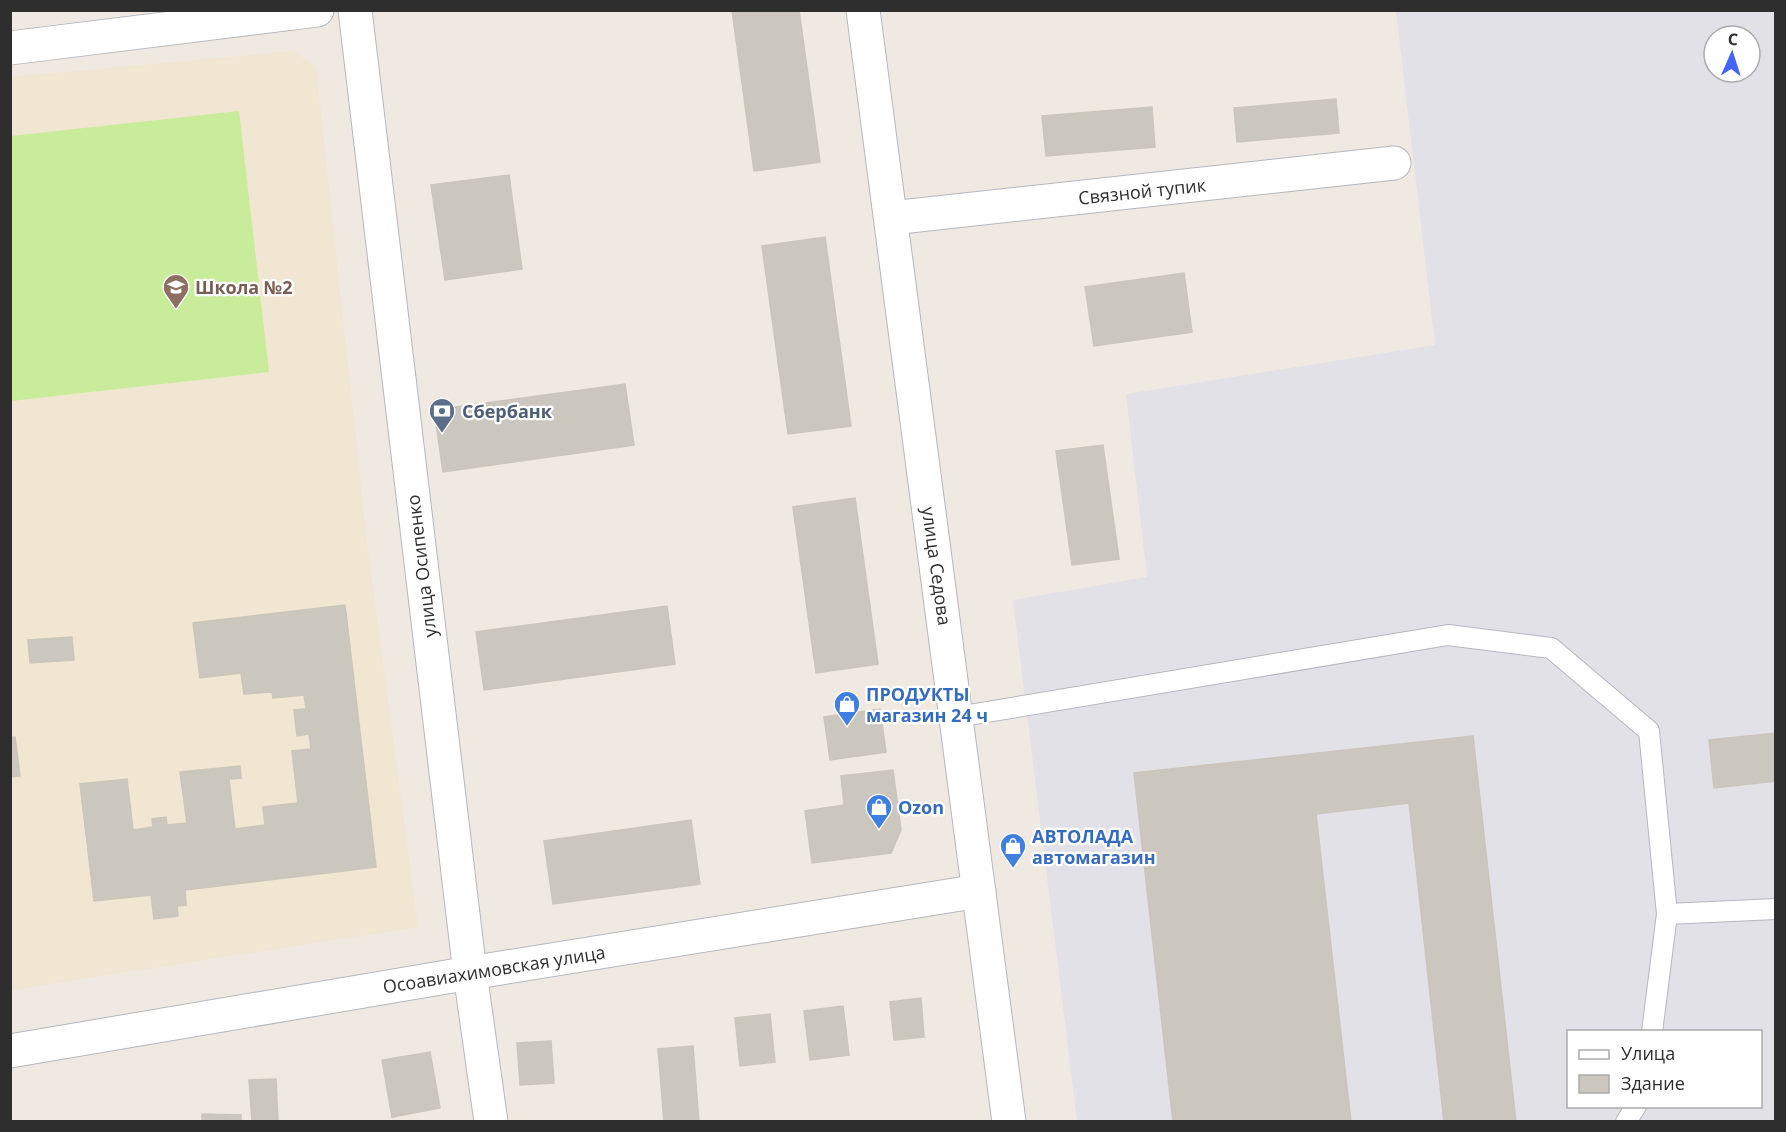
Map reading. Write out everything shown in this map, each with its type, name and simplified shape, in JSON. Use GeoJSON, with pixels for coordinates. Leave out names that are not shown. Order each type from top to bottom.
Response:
{"type":"FeatureCollection","features":[{"type":"Feature","properties":{"kind":"street"},"geometry":{"type":"LineString","coordinates":[[10,48],[317,10]]}},
{"type":"Feature","properties":{"kind":"street","name":"улица Осипенко"},"geometry":{"type":"LineString","coordinates":[[355,10],[470,972],[491,1122]]}},
{"type":"Feature","properties":{"kind":"street","name":"улица Седова"},"geometry":{"type":"LineString","coordinates":[[863,10],[1009,1122]]}},
{"type":"Feature","properties":{"kind":"street","name":"Связной тупик"},"geometry":{"type":"LineString","coordinates":[[891,218],[1394,163]]}},
{"type":"Feature","properties":{"kind":"street","name":"Осоавиахимовская улица"},"geometry":{"type":"LineString","coordinates":[[10,1051],[470,972],[979,891]]}},
{"type":"Feature","properties":{"kind":"lane"},"geometry":{"type":"LineString","coordinates":[[957,717],[1448,634],[1551,648],[1649,731],[1667,914],[1652,1030]]}},
{"type":"Feature","properties":{"kind":"lane"},"geometry":{"type":"LineString","coordinates":[[1667,914],[1776,909]]}},
{"type":"Feature","properties":{"kind":"lane"},"geometry":{"type":"LineString","coordinates":[[1626,1122],[1635,1108]]}},
{"type":"Feature","properties":{"kind":"shaded area"},"geometry":{"type":"Polygon","coordinates":[[[1396,11],[1775,11],[1775,1121],[1077,1121],[1013,600],[1147,577],[1126,394],[1435,345],[1396,11]]]}},
{"type":"Feature","properties":{"kind":"shaded area","name":"Школа №2"},"geometry":{"type":"Polygon","coordinates":[[[293,51],[316,67],[367,542],[418,927],[11,990],[11,77],[293,51]]]}},
{"type":"Feature","properties":{"kind":"green space"},"geometry":{"type":"Polygon","coordinates":[[[239,111],[269,372],[11,401],[11,136],[239,111]]]}},
{"type":"Feature","properties":{"kind":"building"},"geometry":{"type":"Polygon","coordinates":[[[732,10],[799,10],[820,162],[754,171],[732,10]]]}},
{"type":"Feature","properties":{"kind":"building"},"geometry":{"type":"Polygon","coordinates":[[[1336,99],[1339,133],[1237,142],[1234,108],[1336,99]]]}},
{"type":"Feature","properties":{"kind":"building"},"geometry":{"type":"Polygon","coordinates":[[[1152,107],[1155,147],[1046,156],[1042,116],[1152,107]]]}},
{"type":"Feature","properties":{"kind":"building"},"geometry":{"type":"Polygon","coordinates":[[[509,175],[522,269],[445,280],[431,185],[509,175]]]}},
{"type":"Feature","properties":{"kind":"building"},"geometry":{"type":"Polygon","coordinates":[[[825,237],[851,426],[788,434],[762,246],[825,237]]]}},
{"type":"Feature","properties":{"kind":"building"},"geometry":{"type":"Polygon","coordinates":[[[1184,273],[1192,332],[1094,346],[1085,287],[1184,273]]]}},
{"type":"Feature","properties":{"kind":"building"},"geometry":{"type":"Polygon","coordinates":[[[625,384],[634,445],[443,472],[434,410],[625,384]]]}},
{"type":"Feature","properties":{"kind":"building"},"geometry":{"type":"Polygon","coordinates":[[[1103,445],[1119,559],[1072,565],[1056,451],[1103,445]]]}},
{"type":"Feature","properties":{"kind":"building"},"geometry":{"type":"Polygon","coordinates":[[[855,498],[878,664],[816,673],[793,507],[855,498]]]}},
{"type":"Feature","properties":{"kind":"building"},"geometry":{"type":"Polygon","coordinates":[[[345,605],[376,867],[185,890],[186,905],[177,906],[178,916],[154,919],[151,895],[94,901],[80,784],[127,779],[133,830],[153,827],[152,819],[166,817],[167,825],[187,823],[180,772],[240,766],[241,778],[229,779],[235,829],[265,825],[263,807],[298,803],[292,751],[311,749],[309,734],[297,736],[294,710],[306,709],[304,695],[273,698],[272,692],[244,694],[241,673],[200,678],[193,623],[345,605]]]}},
{"type":"Feature","properties":{"kind":"building"},"geometry":{"type":"Polygon","coordinates":[[[667,606],[675,664],[484,690],[476,632],[667,606]]]}},
{"type":"Feature","properties":{"kind":"building"},"geometry":{"type":"Polygon","coordinates":[[[72,637],[74,660],[30,663],[28,640],[72,637]]]}},
{"type":"Feature","properties":{"kind":"building"},"geometry":{"type":"Polygon","coordinates":[[[880,709],[886,752],[830,760],[824,717],[880,709]]]}},
{"type":"Feature","properties":{"kind":"building"},"geometry":{"type":"Polygon","coordinates":[[[1776,733],[1776,781],[1714,788],[1709,740],[1776,733]]]}},
{"type":"Feature","properties":{"kind":"building"},"geometry":{"type":"Polygon","coordinates":[[[1473,736],[1516,1122],[1444,1122],[1409,803],[1316,814],[1351,1122],[1173,1122],[1134,773],[1473,736]]]}},
{"type":"Feature","properties":{"kind":"building"},"geometry":{"type":"Polygon","coordinates":[[[15,737],[20,776],[10,777],[10,738],[15,737]]]}},
{"type":"Feature","properties":{"kind":"building"},"geometry":{"type":"Polygon","coordinates":[[[893,770],[901,830],[891,853],[812,863],[805,811],[844,805],[841,776],[893,770]]]}},
{"type":"Feature","properties":{"kind":"building"},"geometry":{"type":"Polygon","coordinates":[[[691,820],[700,884],[553,904],[544,841],[691,820]]]}},
{"type":"Feature","properties":{"kind":"building"},"geometry":{"type":"Polygon","coordinates":[[[921,998],[924,1037],[894,1040],[890,1002],[921,998]]]}},
{"type":"Feature","properties":{"kind":"building"},"geometry":{"type":"Polygon","coordinates":[[[843,1006],[849,1055],[810,1060],[804,1011],[843,1006]]]}},
{"type":"Feature","properties":{"kind":"building"},"geometry":{"type":"Polygon","coordinates":[[[770,1014],[775,1062],[740,1066],[735,1018],[770,1014]]]}},
{"type":"Feature","properties":{"kind":"building"},"geometry":{"type":"Polygon","coordinates":[[[551,1041],[554,1083],[520,1085],[517,1043],[551,1041]]]}},
{"type":"Feature","properties":{"kind":"building"},"geometry":{"type":"Polygon","coordinates":[[[693,1046],[699,1122],[664,1122],[658,1049],[693,1046]]]}},
{"type":"Feature","properties":{"kind":"building"},"geometry":{"type":"Polygon","coordinates":[[[430,1052],[440,1108],[392,1117],[382,1060],[430,1052]]]}},
{"type":"Feature","properties":{"kind":"building"},"geometry":{"type":"Polygon","coordinates":[[[276,1079],[278,1122],[252,1122],[249,1080],[276,1079]]]}},
{"type":"Feature","properties":{"kind":"building"},"geometry":{"type":"Polygon","coordinates":[[[202,1114],[241,1115],[241,1122],[202,1122],[202,1114]]]}},
{"type":"Feature","properties":{"kind":"place","name":"Школа №2"},"geometry":{"type":"Point","coordinates":[176,310]}},
{"type":"Feature","properties":{"kind":"place","name":"Сбербанк"},"geometry":{"type":"Point","coordinates":[442,434]}},
{"type":"Feature","properties":{"kind":"place","name":"ПРОДУКТЫ магазин 24 ч"},"geometry":{"type":"Point","coordinates":[847,727]}},
{"type":"Feature","properties":{"kind":"place","name":"Ozon"},"geometry":{"type":"Point","coordinates":[879,830]}},
{"type":"Feature","properties":{"kind":"place","name":"АВТОЛАДА автомагазин"},"geometry":{"type":"Point","coordinates":[1013,869]}}]}
